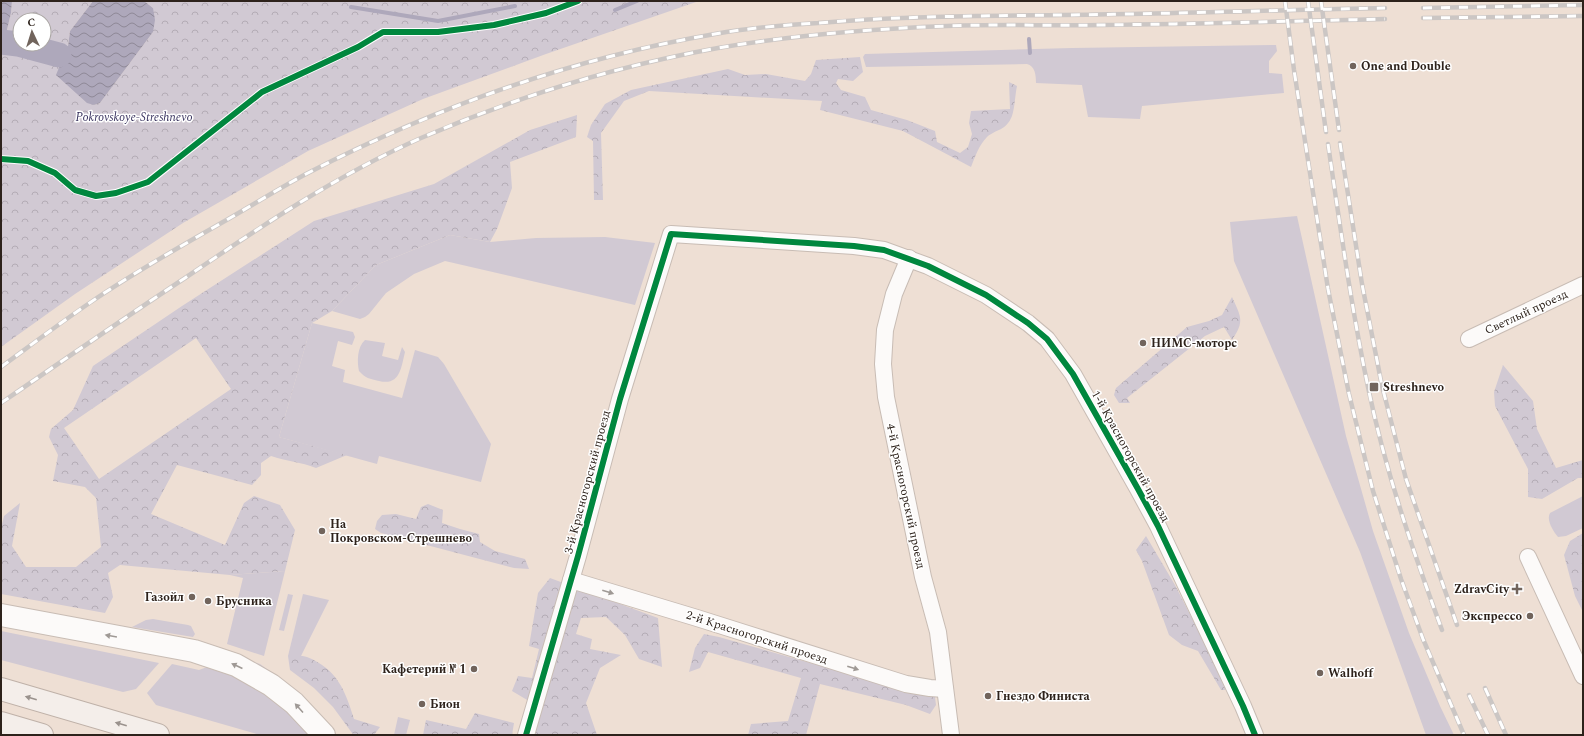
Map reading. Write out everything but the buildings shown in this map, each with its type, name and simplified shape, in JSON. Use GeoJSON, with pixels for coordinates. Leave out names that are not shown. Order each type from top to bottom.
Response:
{"type":"FeatureCollection","features":[{"type":"Feature","properties":{"kind":"main road"},"geometry":{"type":"LineString","coordinates":[[1,616],[194,651],[236,665],[271,685],[294,703],[324,735]]}},
{"type":"Feature","properties":{"kind":"main road"},"geometry":{"type":"LineString","coordinates":[[1,690],[158,735]]}},
{"type":"Feature","properties":{"kind":"main road"},"geometry":{"type":"LineString","coordinates":[[1,723],[42,735]]}},
{"type":"Feature","properties":{"kind":"street","name":"1-й Красногорский проезд"},"geometry":{"type":"LineString","coordinates":[[671,234],[854,246],[884,250],[928,266],[986,295],[1028,323],[1047,339],[1062,357],[1073,374],[1158,526],[1243,706],[1255,735]]}},
{"type":"Feature","properties":{"kind":"street","name":"3-й Красногорский проезд"},"geometry":{"type":"LineString","coordinates":[[526,735],[571,580],[620,399],[671,234]]}},
{"type":"Feature","properties":{"kind":"street","name":"4-й Красногорский проезд"},"geometry":{"type":"LineString","coordinates":[[909,258],[894,294],[885,330],[883,364],[886,397],[923,577],[938,632],[951,735]]}},
{"type":"Feature","properties":{"kind":"street","name":"Светлый проезд"},"geometry":{"type":"LineString","coordinates":[[1469,339],[1583,285]]}},
{"type":"Feature","properties":{"kind":"street"},"geometry":{"type":"LineString","coordinates":[[1528,557],[1583,676]]}},
{"type":"Feature","properties":{"kind":"street","name":"2-й Красногорский проезд"},"geometry":{"type":"LineString","coordinates":[[571,580],[906,684],[945,689]]}},
{"type":"Feature","properties":{"kind":"green space","name":"Pokrovskoye-Streshnevo"},"geometry":{"type":"Polygon","coordinates":[[[12,1],[93,1],[70,31],[68,46],[62,49],[52,48],[52,12],[12,12],[12,39],[6,34],[12,1]]]}},
{"type":"Feature","properties":{"kind":"green space","name":"Pokrovskoye-Streshnevo"},"geometry":{"type":"Polygon","coordinates":[[[144,1],[699,1],[546,54],[423,99],[308,151],[183,223],[75,294],[1,347],[1,49],[12,46],[12,52],[33,52],[55,59],[94,105],[100,103],[153,32],[153,8],[144,1]]]}},
{"type":"Feature","properties":{"kind":"green space"},"geometry":{"type":"Polygon","coordinates":[[[1276,45],[1277,51],[1269,61],[1269,73],[1282,74],[1284,93],[1142,106],[1140,119],[1088,117],[1082,85],[1036,83],[1033,69],[1027,64],[866,67],[863,57],[865,54],[1072,48],[1276,45]]]}},
{"type":"Feature","properties":{"kind":"green space"},"geometry":{"type":"Polygon","coordinates":[[[860,57],[863,72],[853,81],[838,79],[836,83],[841,90],[865,97],[871,110],[907,120],[935,131],[937,142],[960,153],[968,147],[972,134],[969,123],[971,111],[1010,109],[1009,82],[1017,86],[1014,109],[1010,121],[1004,127],[990,134],[984,140],[971,167],[903,131],[820,110],[822,101],[649,91],[624,101],[601,133],[603,200],[594,200],[593,141],[587,137],[591,125],[605,104],[631,90],[728,69],[745,75],[766,74],[805,81],[811,74],[816,60],[860,57]]]}},
{"type":"Feature","properties":{"kind":"green space"},"geometry":{"type":"Polygon","coordinates":[[[577,115],[576,137],[510,162],[512,188],[497,229],[490,242],[450,235],[376,265],[332,311],[312,323],[279,437],[347,455],[316,468],[271,456],[261,463],[261,475],[252,485],[177,465],[151,514],[225,545],[244,503],[254,496],[280,505],[295,530],[285,571],[230,575],[120,565],[108,573],[113,597],[105,613],[1,594],[1,528],[4,516],[20,503],[12,546],[26,567],[76,567],[101,547],[96,498],[85,487],[53,481],[58,455],[49,437],[51,429],[73,410],[93,366],[182,306],[314,221],[434,184],[530,130],[577,115]],[[196,338],[64,428],[99,479],[231,389],[196,338]]]}},
{"type":"Feature","properties":{"kind":"green space"},"geometry":{"type":"Polygon","coordinates":[[[1297,216],[1346,436],[1373,531],[1409,633],[1454,735],[1426,735],[1360,552],[1234,261],[1230,222],[1297,216]]]}},
{"type":"Feature","properties":{"kind":"green space"},"geometry":{"type":"Polygon","coordinates":[[[450,235],[490,242],[536,238],[605,237],[655,243],[635,305],[445,261],[414,274],[386,293],[365,317],[360,319],[332,311],[376,265],[450,235]]]}},
{"type":"Feature","properties":{"kind":"green space"},"geometry":{"type":"Polygon","coordinates":[[[1232,297],[1238,309],[1240,323],[1239,328],[1232,340],[1224,327],[1205,336],[1127,398],[1130,403],[1119,403],[1114,395],[1116,388],[1187,327],[1209,321],[1222,315],[1232,297]]]}},
{"type":"Feature","properties":{"kind":"green space"},"geometry":{"type":"Polygon","coordinates":[[[312,323],[353,332],[355,337],[352,345],[338,341],[332,366],[345,370],[343,382],[402,398],[415,350],[438,357],[444,364],[491,444],[481,482],[379,456],[377,464],[279,437],[312,323]]]}},
{"type":"Feature","properties":{"kind":"green space"},"geometry":{"type":"Polygon","coordinates":[[[365,340],[385,343],[382,356],[398,360],[402,347],[405,352],[401,370],[391,381],[386,382],[368,378],[359,371],[359,351],[365,340]]]}},
{"type":"Feature","properties":{"kind":"green space"},"geometry":{"type":"Polygon","coordinates":[[[1503,365],[1533,401],[1537,429],[1556,468],[1583,460],[1583,478],[1578,478],[1542,499],[1528,497],[1528,469],[1495,406],[1494,392],[1503,365]]]}},
{"type":"Feature","properties":{"kind":"green space"},"geometry":{"type":"Polygon","coordinates":[[[1583,496],[1583,528],[1566,536],[1558,537],[1549,522],[1550,513],[1583,496]]]}},
{"type":"Feature","properties":{"kind":"green space"},"geometry":{"type":"Polygon","coordinates":[[[428,504],[443,510],[442,523],[479,534],[480,542],[495,551],[525,559],[529,569],[514,568],[381,533],[375,529],[377,521],[382,515],[396,514],[416,519],[421,507],[428,504]]]}},
{"type":"Feature","properties":{"kind":"green space"},"geometry":{"type":"Polygon","coordinates":[[[1583,533],[1583,612],[1575,596],[1564,555],[1570,541],[1583,533]]]}},
{"type":"Feature","properties":{"kind":"green space"},"geometry":{"type":"Polygon","coordinates":[[[1146,536],[1175,585],[1226,685],[1225,690],[1221,690],[1198,651],[1182,645],[1169,635],[1142,561],[1136,550],[1146,536]]]}},
{"type":"Feature","properties":{"kind":"green space"},"geometry":{"type":"Polygon","coordinates":[[[285,571],[264,656],[227,644],[243,578],[230,575],[285,571]]]}},
{"type":"Feature","properties":{"kind":"green space"},"geometry":{"type":"Polygon","coordinates":[[[550,578],[658,618],[662,667],[639,659],[625,635],[606,617],[581,618],[576,634],[592,639],[590,649],[621,655],[600,668],[586,703],[597,735],[532,735],[539,707],[512,691],[518,676],[532,678],[539,649],[529,646],[538,593],[550,578]]]}},
{"type":"Feature","properties":{"kind":"green space"},"geometry":{"type":"Polygon","coordinates":[[[288,594],[293,595],[284,631],[279,630],[288,594]]]}},
{"type":"Feature","properties":{"kind":"green space"},"geometry":{"type":"Polygon","coordinates":[[[303,594],[329,600],[301,656],[288,656],[303,594]]]}},
{"type":"Feature","properties":{"kind":"green space"},"geometry":{"type":"Polygon","coordinates":[[[153,619],[191,626],[195,634],[193,637],[132,627],[146,620],[153,619]]]}},
{"type":"Feature","properties":{"kind":"green space"},"geometry":{"type":"Polygon","coordinates":[[[1,631],[159,663],[136,689],[123,692],[1,660],[1,631]]]}},
{"type":"Feature","properties":{"kind":"green space"},"geometry":{"type":"Polygon","coordinates":[[[704,634],[874,681],[931,694],[935,697],[936,705],[930,714],[906,705],[820,684],[806,735],[748,735],[751,724],[788,721],[801,678],[708,652],[700,668],[689,672],[695,648],[704,634]]]}},
{"type":"Feature","properties":{"kind":"green space"},"geometry":{"type":"Polygon","coordinates":[[[222,651],[260,664],[299,692],[331,732],[331,735],[260,735],[156,705],[147,693],[172,664],[199,670],[215,664],[222,651]]]}},
{"type":"Feature","properties":{"kind":"green space"},"geometry":{"type":"Polygon","coordinates":[[[288,656],[307,657],[317,662],[333,674],[343,690],[354,719],[380,727],[374,735],[354,735],[333,707],[314,688],[290,670],[288,656]]]}},
{"type":"Feature","properties":{"kind":"green space"},"geometry":{"type":"Polygon","coordinates":[[[475,713],[514,723],[512,735],[423,735],[426,720],[466,729],[475,713]]]}},
{"type":"Feature","properties":{"kind":"green space"},"geometry":{"type":"Polygon","coordinates":[[[398,717],[410,720],[406,735],[394,735],[398,717]]]}},
{"type":"Feature","properties":{"kind":"water"},"geometry":{"type":"Polygon","coordinates":[[[1,1],[12,1],[6,34],[12,39],[12,46],[1,49],[1,1]]]}},
{"type":"Feature","properties":{"kind":"water"},"geometry":{"type":"Polygon","coordinates":[[[93,1],[144,1],[153,8],[155,20],[153,32],[100,103],[94,105],[87,103],[56,75],[60,65],[57,61],[37,52],[52,52],[52,48],[63,48],[68,46],[70,31],[93,1]]]}},
{"type":"Feature","properties":{"kind":"waterway"},"geometry":{"type":"LineString","coordinates":[[615,10],[637,1]]}},
{"type":"Feature","properties":{"kind":"waterway"},"geometry":{"type":"LineString","coordinates":[[351,7],[438,21],[515,6]]}},
{"type":"Feature","properties":{"kind":"waterway"},"geometry":{"type":"LineString","coordinates":[[1029,39],[1030,53]]}},
{"type":"Feature","properties":{"kind":"waterway"},"geometry":{"type":"LineString","coordinates":[[1,42],[18,44],[59,55]]}},
{"type":"Feature","properties":{"kind":"railway"},"geometry":{"type":"LineString","coordinates":[[1285,1],[1294,70],[1328,289],[1349,394],[1373,491],[1401,579],[1423,639],[1464,735]]}},
{"type":"Feature","properties":{"kind":"railway"},"geometry":{"type":"LineString","coordinates":[[1308,1],[1326,132]]}},
{"type":"Feature","properties":{"kind":"railway"},"geometry":{"type":"LineString","coordinates":[[1321,1],[1339,130]]}},
{"type":"Feature","properties":{"kind":"railway"},"geometry":{"type":"LineString","coordinates":[[1423,8],[1583,5]]}},
{"type":"Feature","properties":{"kind":"railway"},"geometry":{"type":"LineString","coordinates":[[1,367],[68,318],[123,281],[306,174],[354,150],[454,107],[557,71],[609,57],[662,44],[754,28],[879,19],[1385,8]]}},
{"type":"Feature","properties":{"kind":"railway"},"geometry":{"type":"LineString","coordinates":[[1423,18],[1583,16]]}},
{"type":"Feature","properties":{"kind":"railway"},"geometry":{"type":"LineString","coordinates":[[1,403],[242,240],[329,185],[359,168],[421,138],[457,123],[567,84],[642,64],[718,48],[804,36],[861,31],[966,25],[1138,25],[1385,19]]}},
{"type":"Feature","properties":{"kind":"railway"},"geometry":{"type":"LineString","coordinates":[[1340,143],[1362,284],[1382,386],[1406,479],[1457,625]]}},
{"type":"Feature","properties":{"kind":"railway"},"geometry":{"type":"LineString","coordinates":[[1328,144],[1351,296],[1375,418],[1400,510],[1442,630]]}},
{"type":"Feature","properties":{"kind":"railway"},"geometry":{"type":"LineString","coordinates":[[1485,688],[1506,735]]}},
{"type":"Feature","properties":{"kind":"railway"},"geometry":{"type":"LineString","coordinates":[[1469,695],[1488,735]]}},
{"type":"Feature","properties":{"kind":"cycle path"},"geometry":{"type":"LineString","coordinates":[[1,159],[28,161],[55,173],[75,190],[96,196],[116,193],[148,182],[262,92],[358,47],[383,32],[438,32],[494,25],[546,13],[578,1]]}},
{"type":"Feature","properties":{"kind":"cycle path"},"geometry":{"type":"LineString","coordinates":[[526,735],[578,556],[620,399],[671,234],[854,246],[884,250],[928,266],[986,295],[1028,323],[1047,339],[1073,374],[1158,526],[1243,706],[1255,735]]}},
{"type":"Feature","properties":{"kind":"place","name":"One and Double"},"geometry":{"type":"Point","coordinates":[1353,66]}},
{"type":"Feature","properties":{"kind":"place","name":"НИМС-моторс"},"geometry":{"type":"Point","coordinates":[1143,343]}},
{"type":"Feature","properties":{"kind":"place","name":"Streshnevo"},"geometry":{"type":"Point","coordinates":[1374,387]}},
{"type":"Feature","properties":{"kind":"place","name":"На Покровском-Стрешнево"},"geometry":{"type":"Point","coordinates":[322,531]}},
{"type":"Feature","properties":{"kind":"place","name":"ZdravCity"},"geometry":{"type":"Point","coordinates":[1517,589]}},
{"type":"Feature","properties":{"kind":"place","name":"Газойл"},"geometry":{"type":"Point","coordinates":[192,597]}},
{"type":"Feature","properties":{"kind":"place","name":"Брусника"},"geometry":{"type":"Point","coordinates":[208,601]}},
{"type":"Feature","properties":{"kind":"place","name":"Экспрессо"},"geometry":{"type":"Point","coordinates":[1530,616]}},
{"type":"Feature","properties":{"kind":"place","name":"Кафетерий № 1"},"geometry":{"type":"Point","coordinates":[474,669]}},
{"type":"Feature","properties":{"kind":"place","name":"Walhoff"},"geometry":{"type":"Point","coordinates":[1320,673]}},
{"type":"Feature","properties":{"kind":"place","name":"Гнездо Финиста"},"geometry":{"type":"Point","coordinates":[988,696]}},
{"type":"Feature","properties":{"kind":"place","name":"Бион"},"geometry":{"type":"Point","coordinates":[422,704]}}]}
